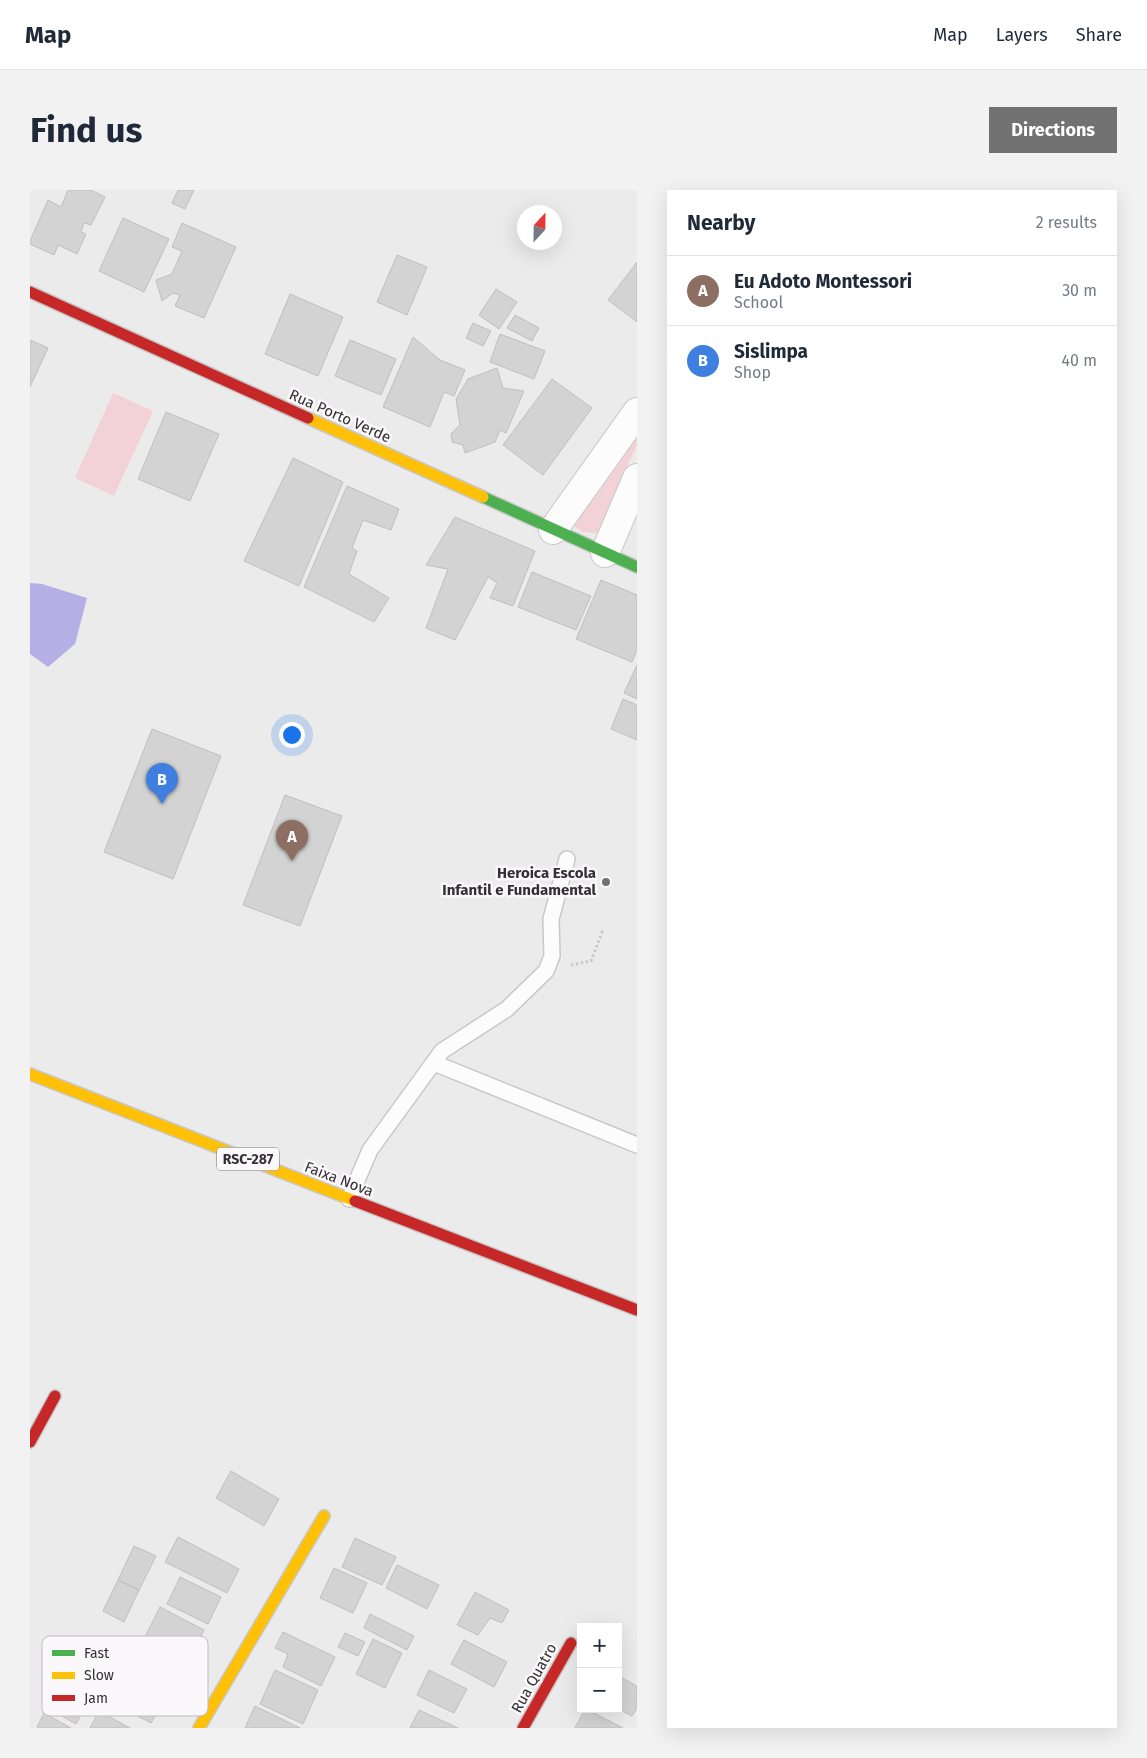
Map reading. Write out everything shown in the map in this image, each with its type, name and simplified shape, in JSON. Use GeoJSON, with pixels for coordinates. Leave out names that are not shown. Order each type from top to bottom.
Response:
{"type":"FeatureCollection","features":[{"type":"Feature","properties":{"kind":"main road","name":"Rua Porto Verde"},"geometry":{"type":"LineString","coordinates":[[30,292],[637,567]]}},
{"type":"Feature","properties":{"kind":"main road","name":"Faixa Nova"},"geometry":{"type":"LineString","coordinates":[[30,1074],[637,1310]]}},
{"type":"Feature","properties":{"kind":"main road"},"geometry":{"type":"LineString","coordinates":[[30,1442],[55,1396]]}},
{"type":"Feature","properties":{"kind":"main road"},"geometry":{"type":"LineString","coordinates":[[208,1713],[324,1516]]}},
{"type":"Feature","properties":{"kind":"main road","name":"Rua Quatro"},"geometry":{"type":"LineString","coordinates":[[523,1728],[571,1643]]}},
{"type":"Feature","properties":{"kind":"main road"},"geometry":{"type":"LineString","coordinates":[[199,1728],[206,1716]]}},
{"type":"Feature","properties":{"kind":"street"},"geometry":{"type":"LineString","coordinates":[[553,530],[637,412]]}},
{"type":"Feature","properties":{"kind":"street"},"geometry":{"type":"LineString","coordinates":[[605,553],[637,478]]}},
{"type":"Feature","properties":{"kind":"lane"},"geometry":{"type":"LineString","coordinates":[[350,1199],[370,1150],[442,1051],[507,1008],[546,971],[552,956],[551,919],[567,859]]}},
{"type":"Feature","properties":{"kind":"lane"},"geometry":{"type":"LineString","coordinates":[[434,1063],[637,1145]]}},
{"type":"Feature","properties":{"kind":"path"},"geometry":{"type":"LineString","coordinates":[[546,971],[591,961],[603,930]]}},
{"type":"Feature","properties":{"kind":"shaded area"},"geometry":{"type":"Polygon","coordinates":[[[113,393],[153,411],[114,496],[75,478],[113,393]]]}},
{"type":"Feature","properties":{"kind":"shaded area"},"geometry":{"type":"Polygon","coordinates":[[[637,425],[637,445],[597,533],[582,532],[573,525],[637,425]]]}},
{"type":"Feature","properties":{"kind":"shaded area"},"geometry":{"type":"Polygon","coordinates":[[[30,583],[42,584],[87,598],[75,644],[48,667],[30,654],[30,583]]]}},
{"type":"Feature","properties":{"kind":"building"},"geometry":{"type":"Polygon","coordinates":[[[68,190],[91,190],[105,197],[91,225],[84,223],[81,232],[86,234],[77,254],[58,245],[54,255],[30,244],[30,241],[48,200],[61,207],[68,190]]]}},
{"type":"Feature","properties":{"kind":"building"},"geometry":{"type":"Polygon","coordinates":[[[178,190],[194,190],[185,209],[172,203],[178,190]]]}},
{"type":"Feature","properties":{"kind":"building"},"geometry":{"type":"Polygon","coordinates":[[[123,218],[169,239],[144,292],[99,271],[123,218]]]}},
{"type":"Feature","properties":{"kind":"building"},"geometry":{"type":"Polygon","coordinates":[[[182,223],[236,247],[204,318],[175,306],[180,295],[173,293],[162,301],[156,280],[172,274],[182,251],[172,247],[182,223]]]}},
{"type":"Feature","properties":{"kind":"building"},"geometry":{"type":"Polygon","coordinates":[[[397,255],[427,267],[407,315],[377,302],[397,255]]]}},
{"type":"Feature","properties":{"kind":"building"},"geometry":{"type":"Polygon","coordinates":[[[637,262],[637,322],[608,300],[637,262]]]}},
{"type":"Feature","properties":{"kind":"building"},"geometry":{"type":"Polygon","coordinates":[[[496,289],[517,302],[499,329],[479,315],[496,289]]]}},
{"type":"Feature","properties":{"kind":"building"},"geometry":{"type":"Polygon","coordinates":[[[290,294],[343,317],[318,376],[265,354],[290,294]]]}},
{"type":"Feature","properties":{"kind":"building"},"geometry":{"type":"Polygon","coordinates":[[[515,315],[539,328],[532,341],[507,328],[515,315]]]}},
{"type":"Feature","properties":{"kind":"building"},"geometry":{"type":"Polygon","coordinates":[[[473,323],[491,331],[483,346],[466,338],[473,323]]]}},
{"type":"Feature","properties":{"kind":"building"},"geometry":{"type":"Polygon","coordinates":[[[500,334],[545,351],[534,379],[490,362],[500,334]]]}},
{"type":"Feature","properties":{"kind":"building"},"geometry":{"type":"Polygon","coordinates":[[[413,337],[440,360],[465,370],[454,396],[444,392],[430,427],[383,407],[413,337]]]}},
{"type":"Feature","properties":{"kind":"building"},"geometry":{"type":"Polygon","coordinates":[[[30,340],[48,348],[30,387],[30,340]]]}},
{"type":"Feature","properties":{"kind":"building"},"geometry":{"type":"Polygon","coordinates":[[[350,340],[396,359],[381,395],[335,376],[350,340]]]}},
{"type":"Feature","properties":{"kind":"building"},"geometry":{"type":"Polygon","coordinates":[[[497,368],[503,388],[524,391],[506,433],[500,430],[495,442],[465,453],[463,445],[452,442],[451,434],[460,425],[456,399],[468,379],[497,368]]]}},
{"type":"Feature","properties":{"kind":"building"},"geometry":{"type":"Polygon","coordinates":[[[552,379],[592,408],[543,475],[503,445],[552,379]]]}},
{"type":"Feature","properties":{"kind":"building"},"geometry":{"type":"Polygon","coordinates":[[[166,412],[219,434],[190,501],[138,479],[166,412]]]}},
{"type":"Feature","properties":{"kind":"building"},"geometry":{"type":"Polygon","coordinates":[[[293,458],[343,482],[299,586],[244,561],[293,458]]]}},
{"type":"Feature","properties":{"kind":"building"},"geometry":{"type":"Polygon","coordinates":[[[347,486],[399,509],[391,530],[363,520],[352,548],[357,551],[349,574],[389,598],[374,622],[304,587],[347,486]]]}},
{"type":"Feature","properties":{"kind":"building"},"geometry":{"type":"Polygon","coordinates":[[[455,517],[535,551],[513,606],[490,598],[497,583],[488,577],[455,640],[426,628],[448,569],[426,565],[455,517]]]}},
{"type":"Feature","properties":{"kind":"building"},"geometry":{"type":"Polygon","coordinates":[[[532,572],[591,596],[576,630],[518,607],[532,572]]]}},
{"type":"Feature","properties":{"kind":"building"},"geometry":{"type":"Polygon","coordinates":[[[601,580],[637,595],[637,650],[632,662],[576,639],[601,580]]]}},
{"type":"Feature","properties":{"kind":"building"},"geometry":{"type":"Polygon","coordinates":[[[637,665],[637,699],[624,693],[637,665]]]}},
{"type":"Feature","properties":{"kind":"building"},"geometry":{"type":"Polygon","coordinates":[[[623,699],[637,705],[637,740],[611,729],[623,699]]]}},
{"type":"Feature","properties":{"kind":"building"},"geometry":{"type":"Polygon","coordinates":[[[152,729],[221,756],[173,879],[104,852],[152,729]]]}},
{"type":"Feature","properties":{"kind":"building"},"geometry":{"type":"Polygon","coordinates":[[[285,795],[342,816],[300,926],[243,905],[285,795]]]}},
{"type":"Feature","properties":{"kind":"building"},"geometry":{"type":"Polygon","coordinates":[[[231,1471],[279,1499],[264,1526],[216,1498],[231,1471]]]}},
{"type":"Feature","properties":{"kind":"building"},"geometry":{"type":"Polygon","coordinates":[[[178,1537],[239,1569],[227,1593],[165,1562],[178,1537]]]}},
{"type":"Feature","properties":{"kind":"building"},"geometry":{"type":"Polygon","coordinates":[[[355,1538],[396,1557],[382,1585],[342,1567],[355,1538]]]}},
{"type":"Feature","properties":{"kind":"building"},"geometry":{"type":"Polygon","coordinates":[[[134,1546],[156,1556],[139,1590],[118,1580],[134,1546]]]}},
{"type":"Feature","properties":{"kind":"building"},"geometry":{"type":"Polygon","coordinates":[[[397,1565],[439,1585],[427,1609],[386,1588],[397,1565]]]}},
{"type":"Feature","properties":{"kind":"building"},"geometry":{"type":"Polygon","coordinates":[[[334,1568],[367,1583],[353,1613],[320,1598],[334,1568]]]}},
{"type":"Feature","properties":{"kind":"building"},"geometry":{"type":"Polygon","coordinates":[[[180,1577],[221,1597],[208,1624],[167,1604],[180,1577]]]}},
{"type":"Feature","properties":{"kind":"building"},"geometry":{"type":"Polygon","coordinates":[[[118,1580],[139,1590],[124,1622],[103,1611],[118,1580]]]}},
{"type":"Feature","properties":{"kind":"building"},"geometry":{"type":"Polygon","coordinates":[[[475,1592],[509,1610],[502,1623],[490,1618],[478,1635],[457,1625],[475,1592]]]}},
{"type":"Feature","properties":{"kind":"building"},"geometry":{"type":"Polygon","coordinates":[[[160,1607],[204,1630],[201,1636],[146,1636],[160,1607]]]}},
{"type":"Feature","properties":{"kind":"building"},"geometry":{"type":"Polygon","coordinates":[[[370,1614],[414,1636],[407,1650],[364,1628],[370,1614]]]}},
{"type":"Feature","properties":{"kind":"building"},"geometry":{"type":"Polygon","coordinates":[[[283,1632],[335,1657],[321,1686],[283,1667],[288,1654],[275,1648],[283,1632]]]}},
{"type":"Feature","properties":{"kind":"building"},"geometry":{"type":"Polygon","coordinates":[[[345,1633],[365,1642],[358,1656],[338,1647],[345,1633]]]}},
{"type":"Feature","properties":{"kind":"building"},"geometry":{"type":"Polygon","coordinates":[[[373,1639],[402,1653],[385,1688],[356,1674],[373,1639]]]}},
{"type":"Feature","properties":{"kind":"building"},"geometry":{"type":"Polygon","coordinates":[[[464,1640],[507,1662],[494,1687],[451,1664],[464,1640]]]}},
{"type":"Feature","properties":{"kind":"building"},"geometry":{"type":"Polygon","coordinates":[[[275,1670],[318,1690],[303,1724],[260,1704],[275,1670]]]}},
{"type":"Feature","properties":{"kind":"building"},"geometry":{"type":"Polygon","coordinates":[[[429,1670],[467,1689],[454,1713],[417,1695],[429,1670]]]}},
{"type":"Feature","properties":{"kind":"building"},"geometry":{"type":"Polygon","coordinates":[[[622,1678],[637,1686],[637,1708],[632,1716],[622,1711],[622,1678]]]}},
{"type":"Feature","properties":{"kind":"building"},"geometry":{"type":"Polygon","coordinates":[[[255,1706],[300,1728],[245,1728],[255,1706]]]}},
{"type":"Feature","properties":{"kind":"building"},"geometry":{"type":"Polygon","coordinates":[[[419,1710],[458,1728],[410,1728],[419,1710]]]}},
{"type":"Feature","properties":{"kind":"building"},"geometry":{"type":"Polygon","coordinates":[[[583,1713],[594,1713],[623,1728],[575,1728],[583,1713]]]}},
{"type":"Feature","properties":{"kind":"building"},"geometry":{"type":"Polygon","coordinates":[[[42,1716],[49,1716],[71,1728],[38,1728],[42,1716]]]}},
{"type":"Feature","properties":{"kind":"building"},"geometry":{"type":"Polygon","coordinates":[[[62,1716],[80,1716],[76,1724],[62,1716]]]}},
{"type":"Feature","properties":{"kind":"building"},"geometry":{"type":"Polygon","coordinates":[[[96,1716],[108,1716],[130,1728],[90,1728],[96,1716]]]}},
{"type":"Feature","properties":{"kind":"building"},"geometry":{"type":"Polygon","coordinates":[[[138,1716],[155,1716],[151,1723],[138,1716]]]}},
{"type":"Feature","properties":{"kind":"traffic: fast"},"geometry":{"type":"LineString","coordinates":[[483,497],[637,567]]}},
{"type":"Feature","properties":{"kind":"traffic: slow"},"geometry":{"type":"LineString","coordinates":[[308,418],[483,497]]}},
{"type":"Feature","properties":{"kind":"traffic: slow"},"geometry":{"type":"LineString","coordinates":[[30,1074],[355,1201]]}},
{"type":"Feature","properties":{"kind":"traffic: slow"},"geometry":{"type":"LineString","coordinates":[[208,1713],[324,1516]]}},
{"type":"Feature","properties":{"kind":"traffic: slow"},"geometry":{"type":"LineString","coordinates":[[199,1728],[206,1716]]}},
{"type":"Feature","properties":{"kind":"traffic: jam"},"geometry":{"type":"LineString","coordinates":[[30,292],[308,418]]}},
{"type":"Feature","properties":{"kind":"traffic: jam"},"geometry":{"type":"LineString","coordinates":[[355,1201],[637,1310]]}},
{"type":"Feature","properties":{"kind":"traffic: jam"},"geometry":{"type":"LineString","coordinates":[[30,1442],[55,1396]]}},
{"type":"Feature","properties":{"kind":"traffic: jam"},"geometry":{"type":"LineString","coordinates":[[523,1728],[571,1643]]}},
{"type":"Feature","properties":{"kind":"place","name":"Sislimpa"},"geometry":{"type":"Point","coordinates":[162,804]}},
{"type":"Feature","properties":{"kind":"place","name":"Eu Adoto Montessori"},"geometry":{"type":"Point","coordinates":[292,861]}},
{"type":"Feature","properties":{"kind":"place","name":"Heroica Escola Infantil e Fundamental"},"geometry":{"type":"Point","coordinates":[606,882]}}]}
